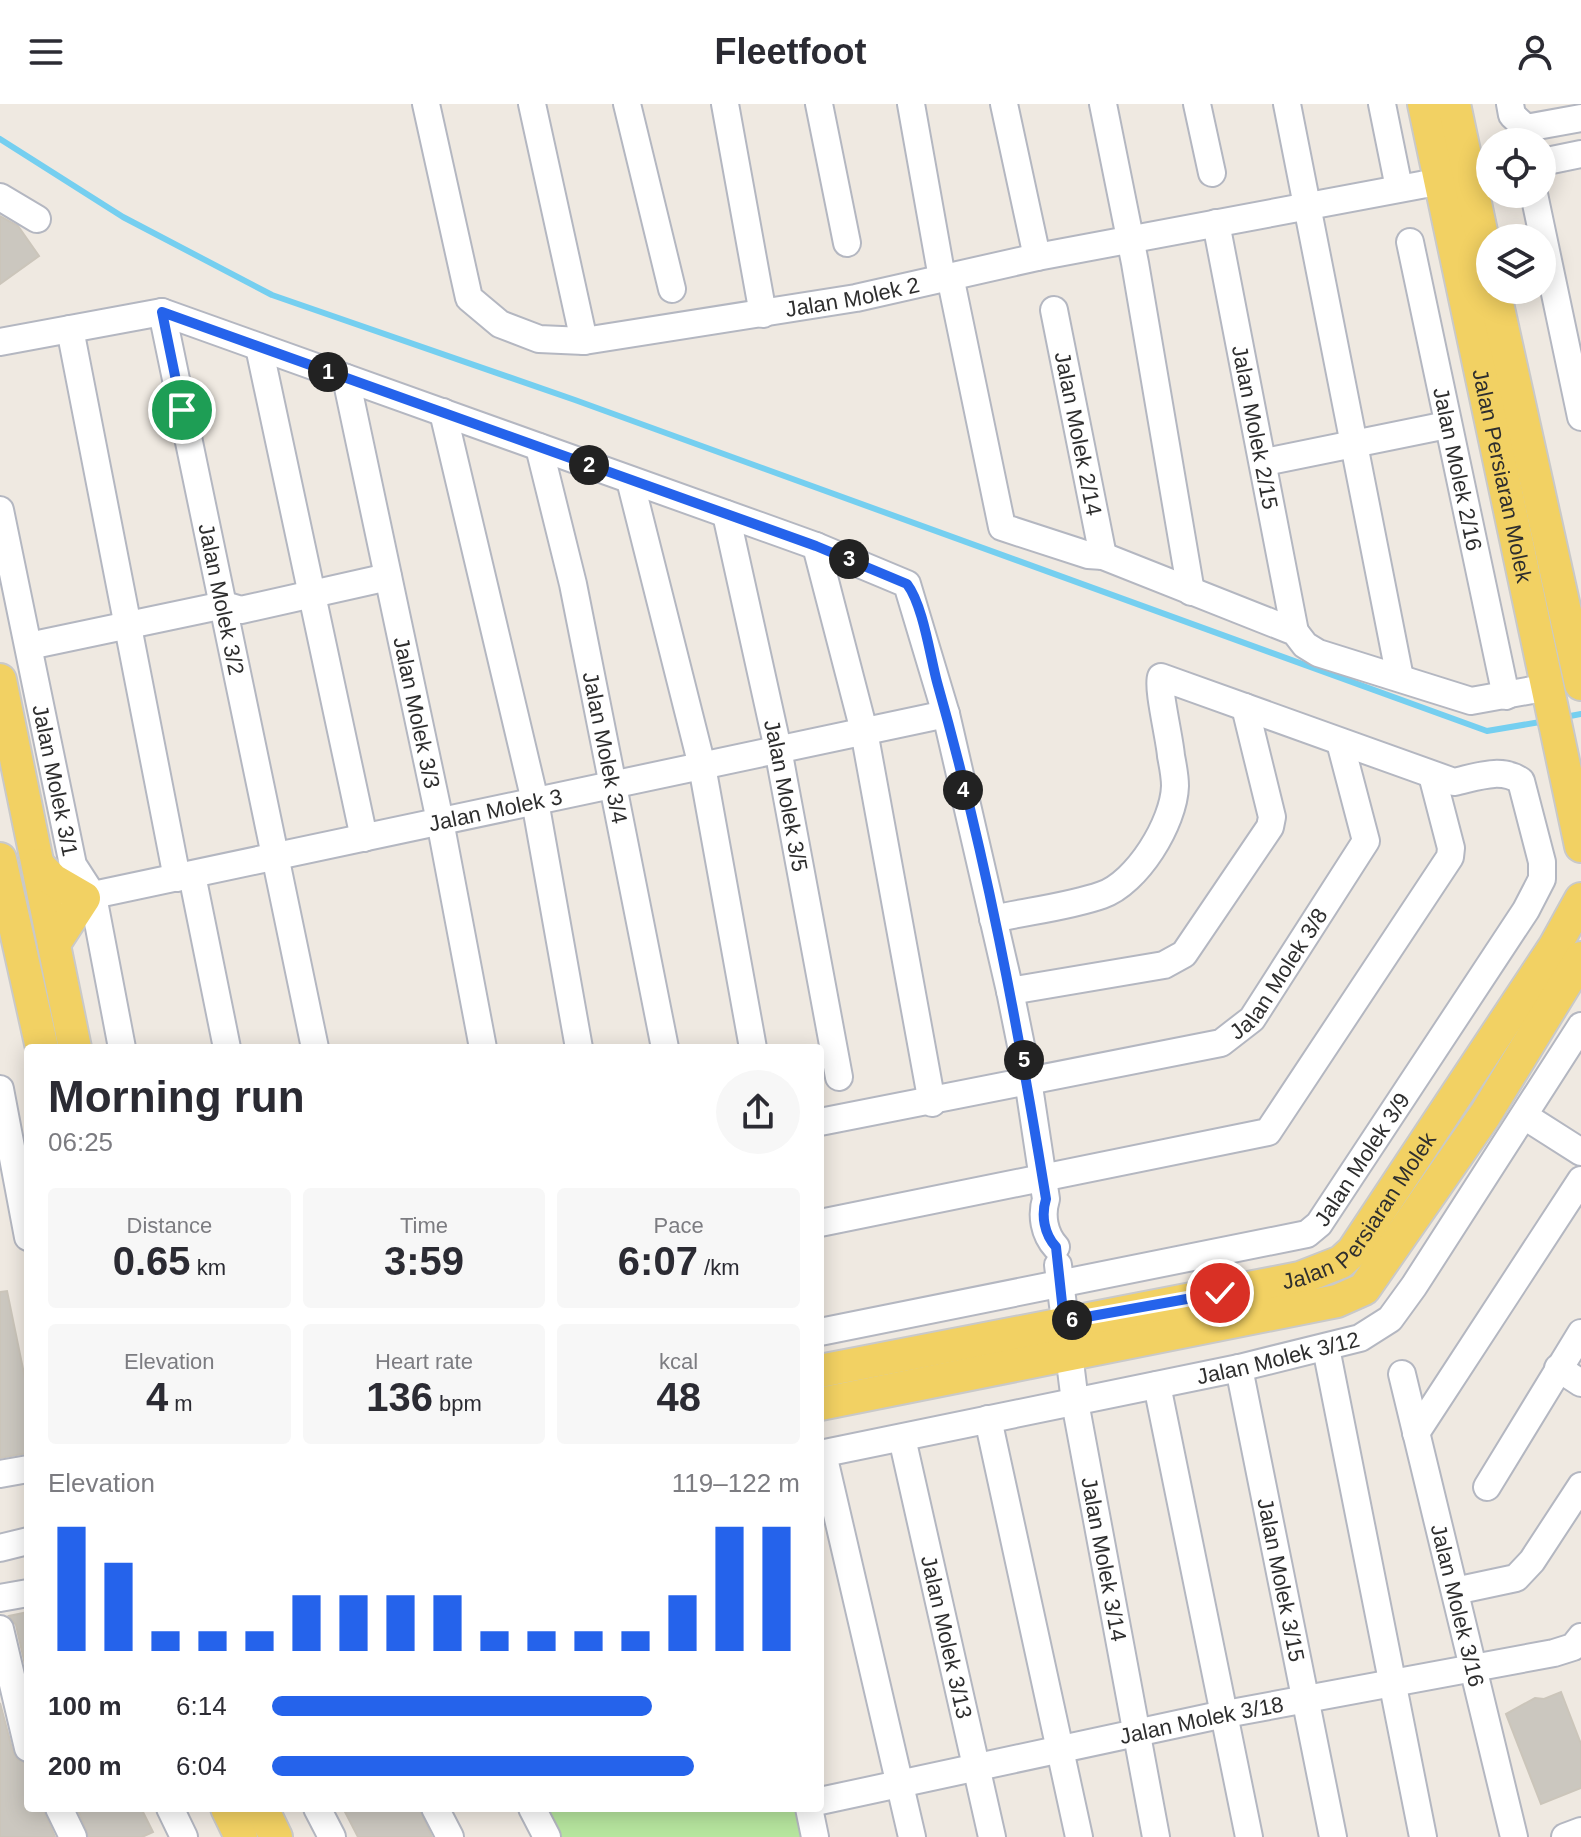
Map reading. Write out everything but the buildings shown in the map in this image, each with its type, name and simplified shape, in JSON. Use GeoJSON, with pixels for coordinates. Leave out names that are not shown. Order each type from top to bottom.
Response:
{"type":"FeatureCollection","features":[{"type":"Feature","properties":{"kind":"main road","name":"Jalan Persiaran Molek"},"geometry":{"type":"LineString","coordinates":[[1424,104],[1465,176],[1477,224]]}},
{"type":"Feature","properties":{"kind":"main road","name":"Jalan Persiaran Molek"},"geometry":{"type":"LineString","coordinates":[[1454,104],[1550,692],[1568,753],[1581,846]]}},
{"type":"Feature","properties":{"kind":"main road","name":"Jalan Persiaran Molek"},"geometry":{"type":"LineString","coordinates":[[1497,304],[1581,684]]}},
{"type":"Feature","properties":{"kind":"main road"},"geometry":{"type":"LineString","coordinates":[[0,680],[74,1044]]}},
{"type":"Feature","properties":{"kind":"main road"},"geometry":{"type":"LineString","coordinates":[[38,865],[65,889],[89,897],[69,916],[54,944]]}},
{"type":"Feature","properties":{"kind":"main road"},"geometry":{"type":"LineString","coordinates":[[38,865],[33,891],[3,902],[9,940],[22,961],[41,1044]]}},
{"type":"Feature","properties":{"kind":"main road","name":"Jalan Persiaran Molek"},"geometry":{"type":"LineString","coordinates":[[824,1370],[1064,1321],[1300,1278],[1341,1262],[1353,1251],[1502,1026],[1581,899]]}},
{"type":"Feature","properties":{"kind":"main road"},"geometry":{"type":"LineString","coordinates":[[22,961],[38,921],[48,909]]}},
{"type":"Feature","properties":{"kind":"main road","name":"Jalan Persiaran Molek"},"geometry":{"type":"LineString","coordinates":[[824,1403],[1337,1301],[1364,1289],[1485,1115],[1581,958]]}},
{"type":"Feature","properties":{"kind":"main road"},"geometry":{"type":"LineString","coordinates":[[229,1812],[241,1837]]}},
{"type":"Feature","properties":{"kind":"main road"},"geometry":{"type":"LineString","coordinates":[[264,1812],[276,1837]]}},
{"type":"Feature","properties":{"kind":"street","name":"Jalan Molek 2"},"geometry":{"type":"LineString","coordinates":[[426,104],[469,298],[500,324],[539,339],[584,341],[763,314],[1037,257],[1465,176]]}},
{"type":"Feature","properties":{"kind":"street"},"geometry":{"type":"LineString","coordinates":[[532,104],[584,341]]}},
{"type":"Feature","properties":{"kind":"street"},"geometry":{"type":"LineString","coordinates":[[627,104],[672,289]]}},
{"type":"Feature","properties":{"kind":"street"},"geometry":{"type":"LineString","coordinates":[[725,104],[763,314]]}},
{"type":"Feature","properties":{"kind":"street"},"geometry":{"type":"LineString","coordinates":[[819,104],[847,243]]}},
{"type":"Feature","properties":{"kind":"street"},"geometry":{"type":"LineString","coordinates":[[911,104],[1002,527],[1088,555],[1103,556],[1295,632],[1305,645],[1318,653],[1471,701],[1550,692]]}},
{"type":"Feature","properties":{"kind":"street"},"geometry":{"type":"LineString","coordinates":[[1004,104],[1037,257]]}},
{"type":"Feature","properties":{"kind":"street"},"geometry":{"type":"LineString","coordinates":[[1103,104],[1131,241],[1191,592]]}},
{"type":"Feature","properties":{"kind":"street"},"geometry":{"type":"LineString","coordinates":[[1197,104],[1212,173]]}},
{"type":"Feature","properties":{"kind":"street"},"geometry":{"type":"LineString","coordinates":[[1287,104],[1400,678]]}},
{"type":"Feature","properties":{"kind":"street"},"geometry":{"type":"LineString","coordinates":[[1382,104],[1399,188]]}},
{"type":"Feature","properties":{"kind":"street"},"geometry":{"type":"LineString","coordinates":[[1510,104],[1512,115],[1526,128],[1581,118]]}},
{"type":"Feature","properties":{"kind":"street"},"geometry":{"type":"LineString","coordinates":[[1556,159],[1581,154]]}},
{"type":"Feature","properties":{"kind":"street"},"geometry":{"type":"LineString","coordinates":[[0,197],[37,219]]}},
{"type":"Feature","properties":{"kind":"street"},"geometry":{"type":"LineString","coordinates":[[1537,208],[1581,417]]}},
{"type":"Feature","properties":{"kind":"street","name":"Jalan Molek 2/15"},"geometry":{"type":"LineString","coordinates":[[1216,223],[1265,462],[1295,632]]}},
{"type":"Feature","properties":{"kind":"street","name":"Jalan Molek 2/16"},"geometry":{"type":"LineString","coordinates":[[1410,242],[1506,696]]}},
{"type":"Feature","properties":{"kind":"street","name":"Jalan Molek 2/14"},"geometry":{"type":"LineString","coordinates":[[1054,310],[1103,556]]}},
{"type":"Feature","properties":{"kind":"street"},"geometry":{"type":"LineString","coordinates":[[0,342],[162,312],[816,546],[897,579],[912,591],[946,714],[1010,991],[1045,1189]]}},
{"type":"Feature","properties":{"kind":"street","name":"Jalan Molek 3/2"},"geometry":{"type":"LineString","coordinates":[[162,312],[314,1044]]}},
{"type":"Feature","properties":{"kind":"street"},"geometry":{"type":"LineString","coordinates":[[70,329],[126,626],[226,1044]]}},
{"type":"Feature","properties":{"kind":"street"},"geometry":{"type":"LineString","coordinates":[[259,347],[364,838]]}},
{"type":"Feature","properties":{"kind":"street","name":"Jalan Molek 3/3"},"geometry":{"type":"LineString","coordinates":[[346,378],[440,821],[482,1044]]}},
{"type":"Feature","properties":{"kind":"street"},"geometry":{"type":"LineString","coordinates":[[443,412],[535,801],[578,1044]]}},
{"type":"Feature","properties":{"kind":"street"},"geometry":{"type":"LineString","coordinates":[[1265,462],[1447,425]]}},
{"type":"Feature","properties":{"kind":"street","name":"Jalan Molek 3/4"},"geometry":{"type":"LineString","coordinates":[[539,447],[573,584],[615,784],[664,1044]]}},
{"type":"Feature","properties":{"kind":"street"},"geometry":{"type":"LineString","coordinates":[[630,480],[702,766],[752,1044]]}},
{"type":"Feature","properties":{"kind":"street","name":"Jalan Molek 3/1"},"geometry":{"type":"LineString","coordinates":[[0,510],[73,865],[89,897],[121,1044]]}},
{"type":"Feature","properties":{"kind":"street","name":"Jalan Molek 3/5"},"geometry":{"type":"LineString","coordinates":[[726,514],[778,749],[839,1077]]}},
{"type":"Feature","properties":{"kind":"street"},"geometry":{"type":"LineString","coordinates":[[816,546],[864,731],[932,1103]]}},
{"type":"Feature","properties":{"kind":"street"},"geometry":{"type":"LineString","coordinates":[[29,646],[224,605],[241,610],[388,577]]}},
{"type":"Feature","properties":{"kind":"street"},"geometry":{"type":"LineString","coordinates":[[824,1222],[1045,1189],[1268,1132],[1450,857],[1451,848],[1432,775],[1161,677],[1159,684],[1167,717],[1175,788],[1162,830],[1141,863],[1125,883],[1102,895],[993,919]]}},
{"type":"Feature","properties":{"kind":"street"},"geometry":{"type":"LineString","coordinates":[[1010,991],[1164,965],[1184,954],[1270,827],[1272,817],[1245,707]]}},
{"type":"Feature","properties":{"kind":"street","name":"Jalan Molek 3"},"geometry":{"type":"LineString","coordinates":[[48,909],[185,876],[946,714]]}},
{"type":"Feature","properties":{"kind":"street","name":"Jalan Molek 3/8"},"geometry":{"type":"LineString","coordinates":[[824,1121],[932,1103],[1028,1080],[1221,1043],[1252,1019],[1366,841],[1340,742]]}},
{"type":"Feature","properties":{"kind":"street","name":"Jalan Molek 3/9"},"geometry":{"type":"LineString","coordinates":[[824,1331],[1060,1281],[1276,1243],[1307,1234],[1319,1224],[1537,892],[1542,879],[1542,862],[1521,781],[1511,774],[1497,773],[1454,782],[1432,775]]}},
{"type":"Feature","properties":{"kind":"street","name":"Jalan Molek 3/12"},"geometry":{"type":"LineString","coordinates":[[824,1453],[1239,1368],[1360,1338],[1390,1319],[1526,1117],[1581,1026]]}},
{"type":"Feature","properties":{"kind":"street"},"geometry":{"type":"LineString","coordinates":[[0,1089],[18,1228]]}},
{"type":"Feature","properties":{"kind":"street"},"geometry":{"type":"LineString","coordinates":[[1526,1117],[1581,1152]]}},
{"type":"Feature","properties":{"kind":"street"},"geometry":{"type":"LineString","coordinates":[[1416,1433],[1581,1180]]}},
{"type":"Feature","properties":{"kind":"street","name":"Jalan Molek 3/14"},"geometry":{"type":"LineString","coordinates":[[1045,1189],[1056,1207],[1060,1236],[1056,1247],[1067,1354],[1156,1837]]}},
{"type":"Feature","properties":{"kind":"street"},"geometry":{"type":"LineString","coordinates":[[1487,1487],[1581,1333]]}},
{"type":"Feature","properties":{"kind":"street"},"geometry":{"type":"LineString","coordinates":[[1326,1348],[1423,1837]]}},
{"type":"Feature","properties":{"kind":"street","name":"Jalan Molek 3/15"},"geometry":{"type":"LineString","coordinates":[[1239,1368],[1333,1837]]}},
{"type":"Feature","properties":{"kind":"street"},"geometry":{"type":"LineString","coordinates":[[1558,1368],[1581,1383]]}},
{"type":"Feature","properties":{"kind":"street","name":"Jalan Molek 3/16"},"geometry":{"type":"LineString","coordinates":[[1402,1374],[1514,1837]]}},
{"type":"Feature","properties":{"kind":"street"},"geometry":{"type":"LineString","coordinates":[[1157,1385],[1249,1837]]}},
{"type":"Feature","properties":{"kind":"street"},"geometry":{"type":"LineString","coordinates":[[988,1419],[1079,1837]]}},
{"type":"Feature","properties":{"kind":"street","name":"Jalan Molek 3/13"},"geometry":{"type":"LineString","coordinates":[[902,1438],[992,1837]]}},
{"type":"Feature","properties":{"kind":"street"},"geometry":{"type":"LineString","coordinates":[[824,1466],[902,1781],[912,1837]]}},
{"type":"Feature","properties":{"kind":"street"},"geometry":{"type":"LineString","coordinates":[[0,1474],[24,1470]]}},
{"type":"Feature","properties":{"kind":"street"},"geometry":{"type":"LineString","coordinates":[[1455,1591],[1516,1578],[1532,1561],[1581,1486]]}},
{"type":"Feature","properties":{"kind":"street"},"geometry":{"type":"LineString","coordinates":[[0,1598],[24,1594]]}},
{"type":"Feature","properties":{"kind":"street"},"geometry":{"type":"LineString","coordinates":[[0,1629],[24,1731]]}},
{"type":"Feature","properties":{"kind":"street","name":"Jalan Molek 3/18"},"geometry":{"type":"LineString","coordinates":[[824,1800],[1223,1714],[1554,1653],[1573,1647],[1581,1637]]}},
{"type":"Feature","properties":{"kind":"street"},"geometry":{"type":"LineString","coordinates":[[61,1812],[73,1837]]}},
{"type":"Feature","properties":{"kind":"street"},"geometry":{"type":"LineString","coordinates":[[172,1812],[184,1837]]}},
{"type":"Feature","properties":{"kind":"street"},"geometry":{"type":"LineString","coordinates":[[319,1812],[332,1837]]}},
{"type":"Feature","properties":{"kind":"street"},"geometry":{"type":"LineString","coordinates":[[437,1812],[450,1837]]}},
{"type":"Feature","properties":{"kind":"street"},"geometry":{"type":"LineString","coordinates":[[534,1812],[547,1837]]}},
{"type":"Feature","properties":{"kind":"street"},"geometry":{"type":"LineString","coordinates":[[810,1812],[815,1837]]}},
{"type":"Feature","properties":{"kind":"street"},"geometry":{"type":"LineString","coordinates":[[1565,1837],[1581,1831]]}},
{"type":"Feature","properties":{"kind":"green space"},"geometry":{"type":"Polygon","coordinates":[[[545,1812],[797,1812],[802,1837],[558,1837],[545,1812]]]}},
{"type":"Feature","properties":{"kind":"waterway"},"geometry":{"type":"LineString","coordinates":[[0,139],[123,217],[272,295],[575,400],[1487,731],[1546,721]]}},
{"type":"Feature","properties":{"kind":"waterway"},"geometry":{"type":"LineString","coordinates":[[1565,717],[1581,714]]}},
{"type":"Feature","properties":{"kind":"route"},"geometry":{"type":"LineString","coordinates":[[182,410],[162,312],[816,546],[907,584],[912,591],[946,714],[1010,991],[1028,1080],[1046,1199],[1043,1210],[1048,1239],[1056,1247],[1064,1321],[1220,1293]]}}]}
